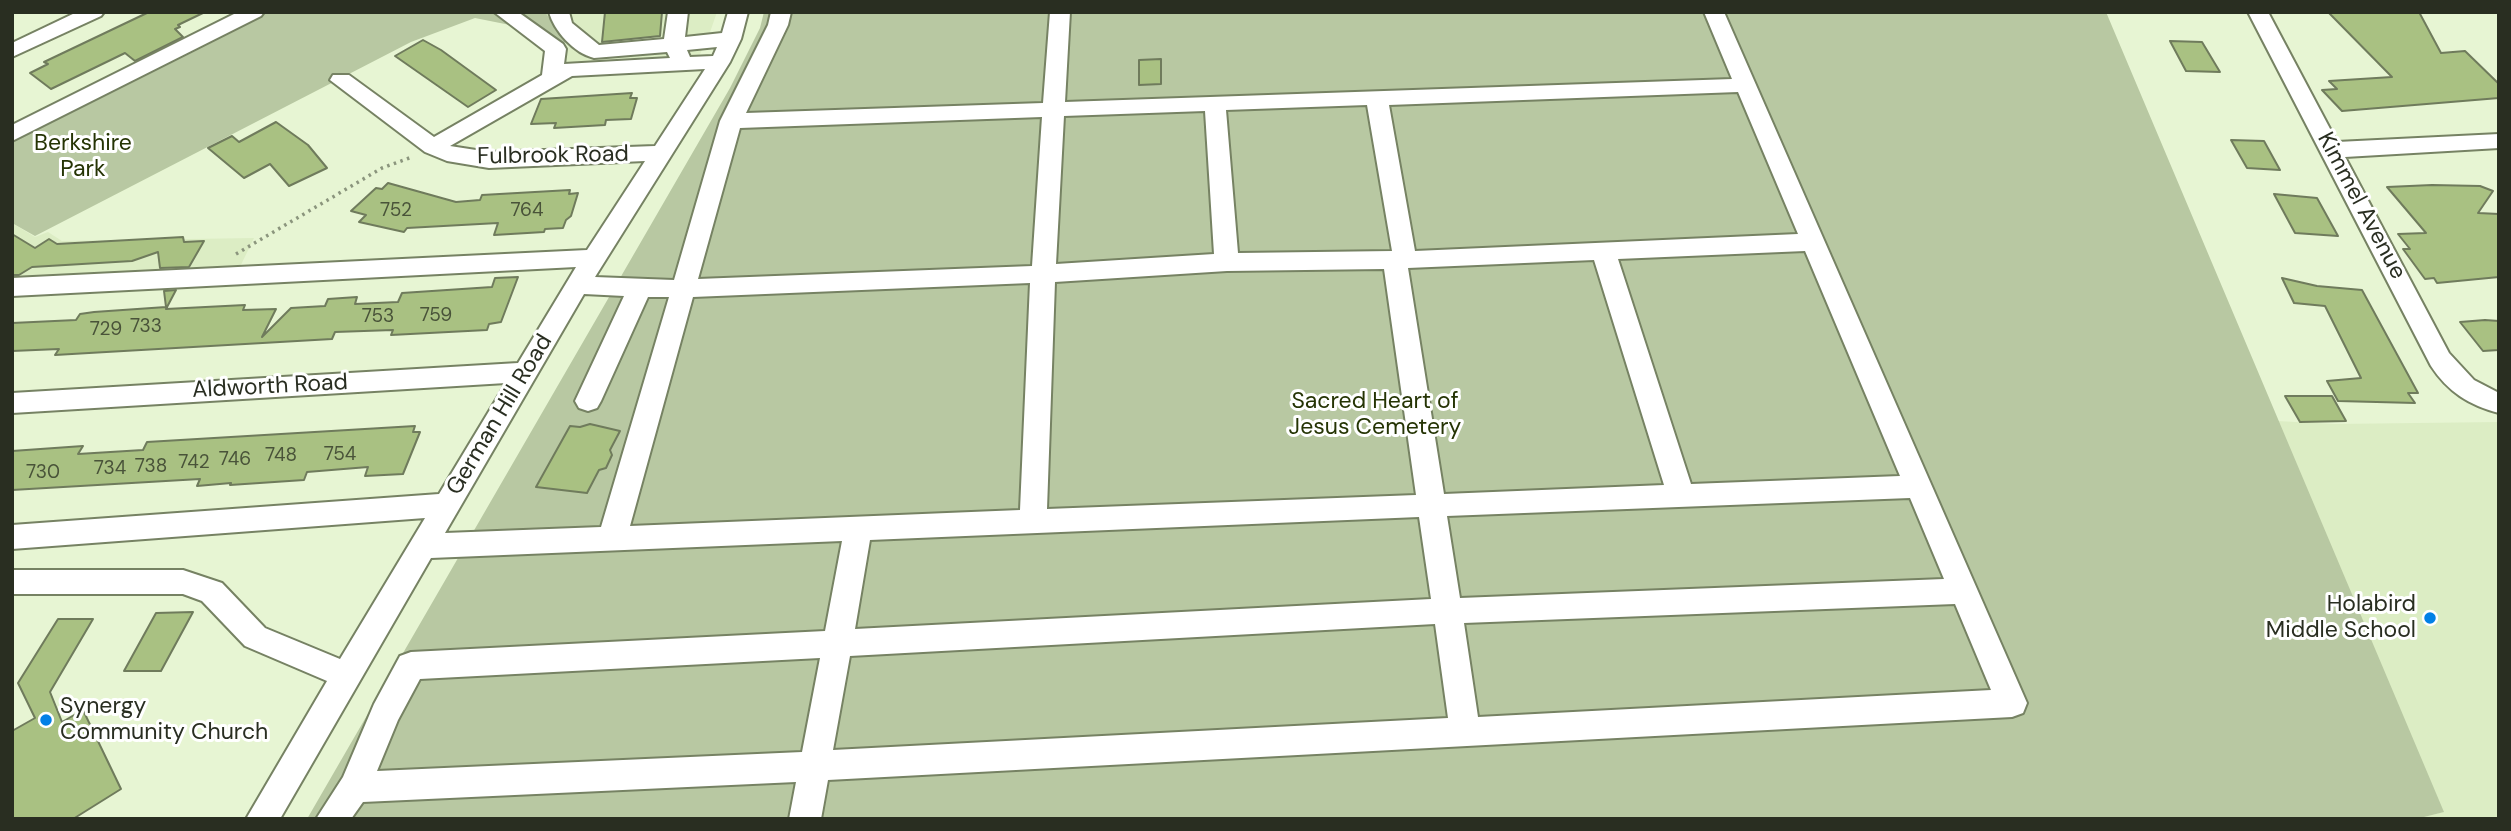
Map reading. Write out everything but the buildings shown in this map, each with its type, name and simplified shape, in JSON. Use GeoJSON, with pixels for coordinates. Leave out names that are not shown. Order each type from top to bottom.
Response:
{"type":"FeatureCollection","features":[{"type":"Feature","properties":{"kind":"street"},"geometry":{"type":"LineString","coordinates":[[12,51],[94,12]]}},
{"type":"Feature","properties":{"kind":"street"},"geometry":{"type":"LineString","coordinates":[[12,134],[254,12]]}},
{"type":"Feature","properties":{"kind":"street"},"geometry":{"type":"LineString","coordinates":[[504,12],[556,49],[552,79]]}},
{"type":"Feature","properties":{"kind":"street"},"geometry":{"type":"LineString","coordinates":[[559,12],[563,26],[594,52],[678,54],[731,39]]}},
{"type":"Feature","properties":{"kind":"street"},"geometry":{"type":"LineString","coordinates":[[678,12],[678,54]]}},
{"type":"Feature","properties":{"kind":"street","name":"German Hill Road"},"geometry":{"type":"LineString","coordinates":[[262,819],[576,285],[720,62],[731,39],[738,12]]}},
{"type":"Feature","properties":{"kind":"street"},"geometry":{"type":"LineString","coordinates":[[612,539],[731,121],[773,35],[781,12]]}},
{"type":"Feature","properties":{"kind":"street"},"geometry":{"type":"LineString","coordinates":[[1033,522],[1043,274],[1060,12]]}},
{"type":"Feature","properties":{"kind":"street"},"geometry":{"type":"LineString","coordinates":[[355,787],[815,766],[2012,703],[1714,12]]}},
{"type":"Feature","properties":{"kind":"street","name":"Kimmel Avenue"},"geometry":{"type":"LineString","coordinates":[[2258,12],[2448,372],[2473,393],[2499,402]]}},
{"type":"Feature","properties":{"kind":"street","name":"Fulbrook Road"},"geometry":{"type":"LineString","coordinates":[[341,80],[433,147],[447,154],[489,160],[663,153]]}},
{"type":"Feature","properties":{"kind":"street"},"geometry":{"type":"LineString","coordinates":[[731,121],[1744,85]]}},
{"type":"Feature","properties":{"kind":"street"},"geometry":{"type":"LineString","coordinates":[[1377,100],[1431,505],[1465,730]]}},
{"type":"Feature","properties":{"kind":"street"},"geometry":{"type":"LineString","coordinates":[[1215,105],[1227,262]]}},
{"type":"Feature","properties":{"kind":"street"},"geometry":{"type":"LineString","coordinates":[[2332,150],[2499,141]]}},
{"type":"Feature","properties":{"kind":"street"},"geometry":{"type":"LineString","coordinates":[[576,285],[682,289],[1043,274],[1227,262],[1400,260],[1602,249],[1811,242]]}},
{"type":"Feature","properties":{"kind":"street"},"geometry":{"type":"LineString","coordinates":[[1602,249],[1680,493]]}},
{"type":"Feature","properties":{"kind":"street"},"geometry":{"type":"LineString","coordinates":[[12,287],[593,258]]}},
{"type":"Feature","properties":{"kind":"street"},"geometry":{"type":"LineString","coordinates":[[588,401],[640,288]]}},
{"type":"Feature","properties":{"kind":"street","name":"Aldworth Road"},"geometry":{"type":"LineString","coordinates":[[12,403],[527,372]]}},
{"type":"Feature","properties":{"kind":"street"},"geometry":{"type":"LineString","coordinates":[[424,547],[1680,493],[1919,486]]}},
{"type":"Feature","properties":{"kind":"street"},"geometry":{"type":"LineString","coordinates":[[12,537],[447,505]]}},
{"type":"Feature","properties":{"kind":"street"},"geometry":{"type":"LineString","coordinates":[[806,819],[858,530]]}},
{"type":"Feature","properties":{"kind":"street"},"geometry":{"type":"LineString","coordinates":[[12,582],[183,582],[212,592],[255,636],[347,676]]}},
{"type":"Feature","properties":{"kind":"street"},"geometry":{"type":"LineString","coordinates":[[332,819],[355,787],[385,715],[411,666],[1447,611],[1964,591]]}},
{"type":"Feature","properties":{"kind":"lane"},"geometry":{"type":"LineString","coordinates":[[433,147],[568,70],[678,54],[720,62]]}},
{"type":"Feature","properties":{"kind":"path"},"geometry":{"type":"LineString","coordinates":[[205,277],[224,261],[382,167],[406,160],[433,147]]}},
{"type":"Feature","properties":{"kind":"shaded area"},"geometry":{"type":"Polygon","coordinates":[[[511,12],[717,12],[696,62],[560,67],[511,12]]]}},
{"type":"Feature","properties":{"kind":"shaded area"},"geometry":{"type":"Polygon","coordinates":[[[12,223],[35,237],[48,232],[62,241],[254,238],[238,271],[12,283],[12,223]]]}},
{"type":"Feature","properties":{"kind":"shaded area","name":"Holabird Middle School"},"geometry":{"type":"Polygon","coordinates":[[[2277,421],[2335,424],[2499,422],[2499,819],[2416,819],[2443,812],[2277,421]]]}},
{"type":"Feature","properties":{"kind":"green space","name":"Berkshire Park"},"geometry":{"type":"Polygon","coordinates":[[[263,12],[545,12],[566,41],[553,51],[515,26],[475,18],[411,42],[35,236],[12,223],[12,138],[263,12]]]}},
{"type":"Feature","properties":{"kind":"green space","name":"Sacred Heart of Jesus Cemetery"},"geometry":{"type":"Polygon","coordinates":[[[764,12],[2106,12],[2444,812],[2416,819],[307,819],[730,88],[760,28],[764,12]]]}},
{"type":"Feature","properties":{"kind":"place","name":"Holabird Middle School"},"geometry":{"type":"Point","coordinates":[2430,618]}},
{"type":"Feature","properties":{"kind":"place","name":"Synergy Community Church"},"geometry":{"type":"Point","coordinates":[46,720]}}]}
